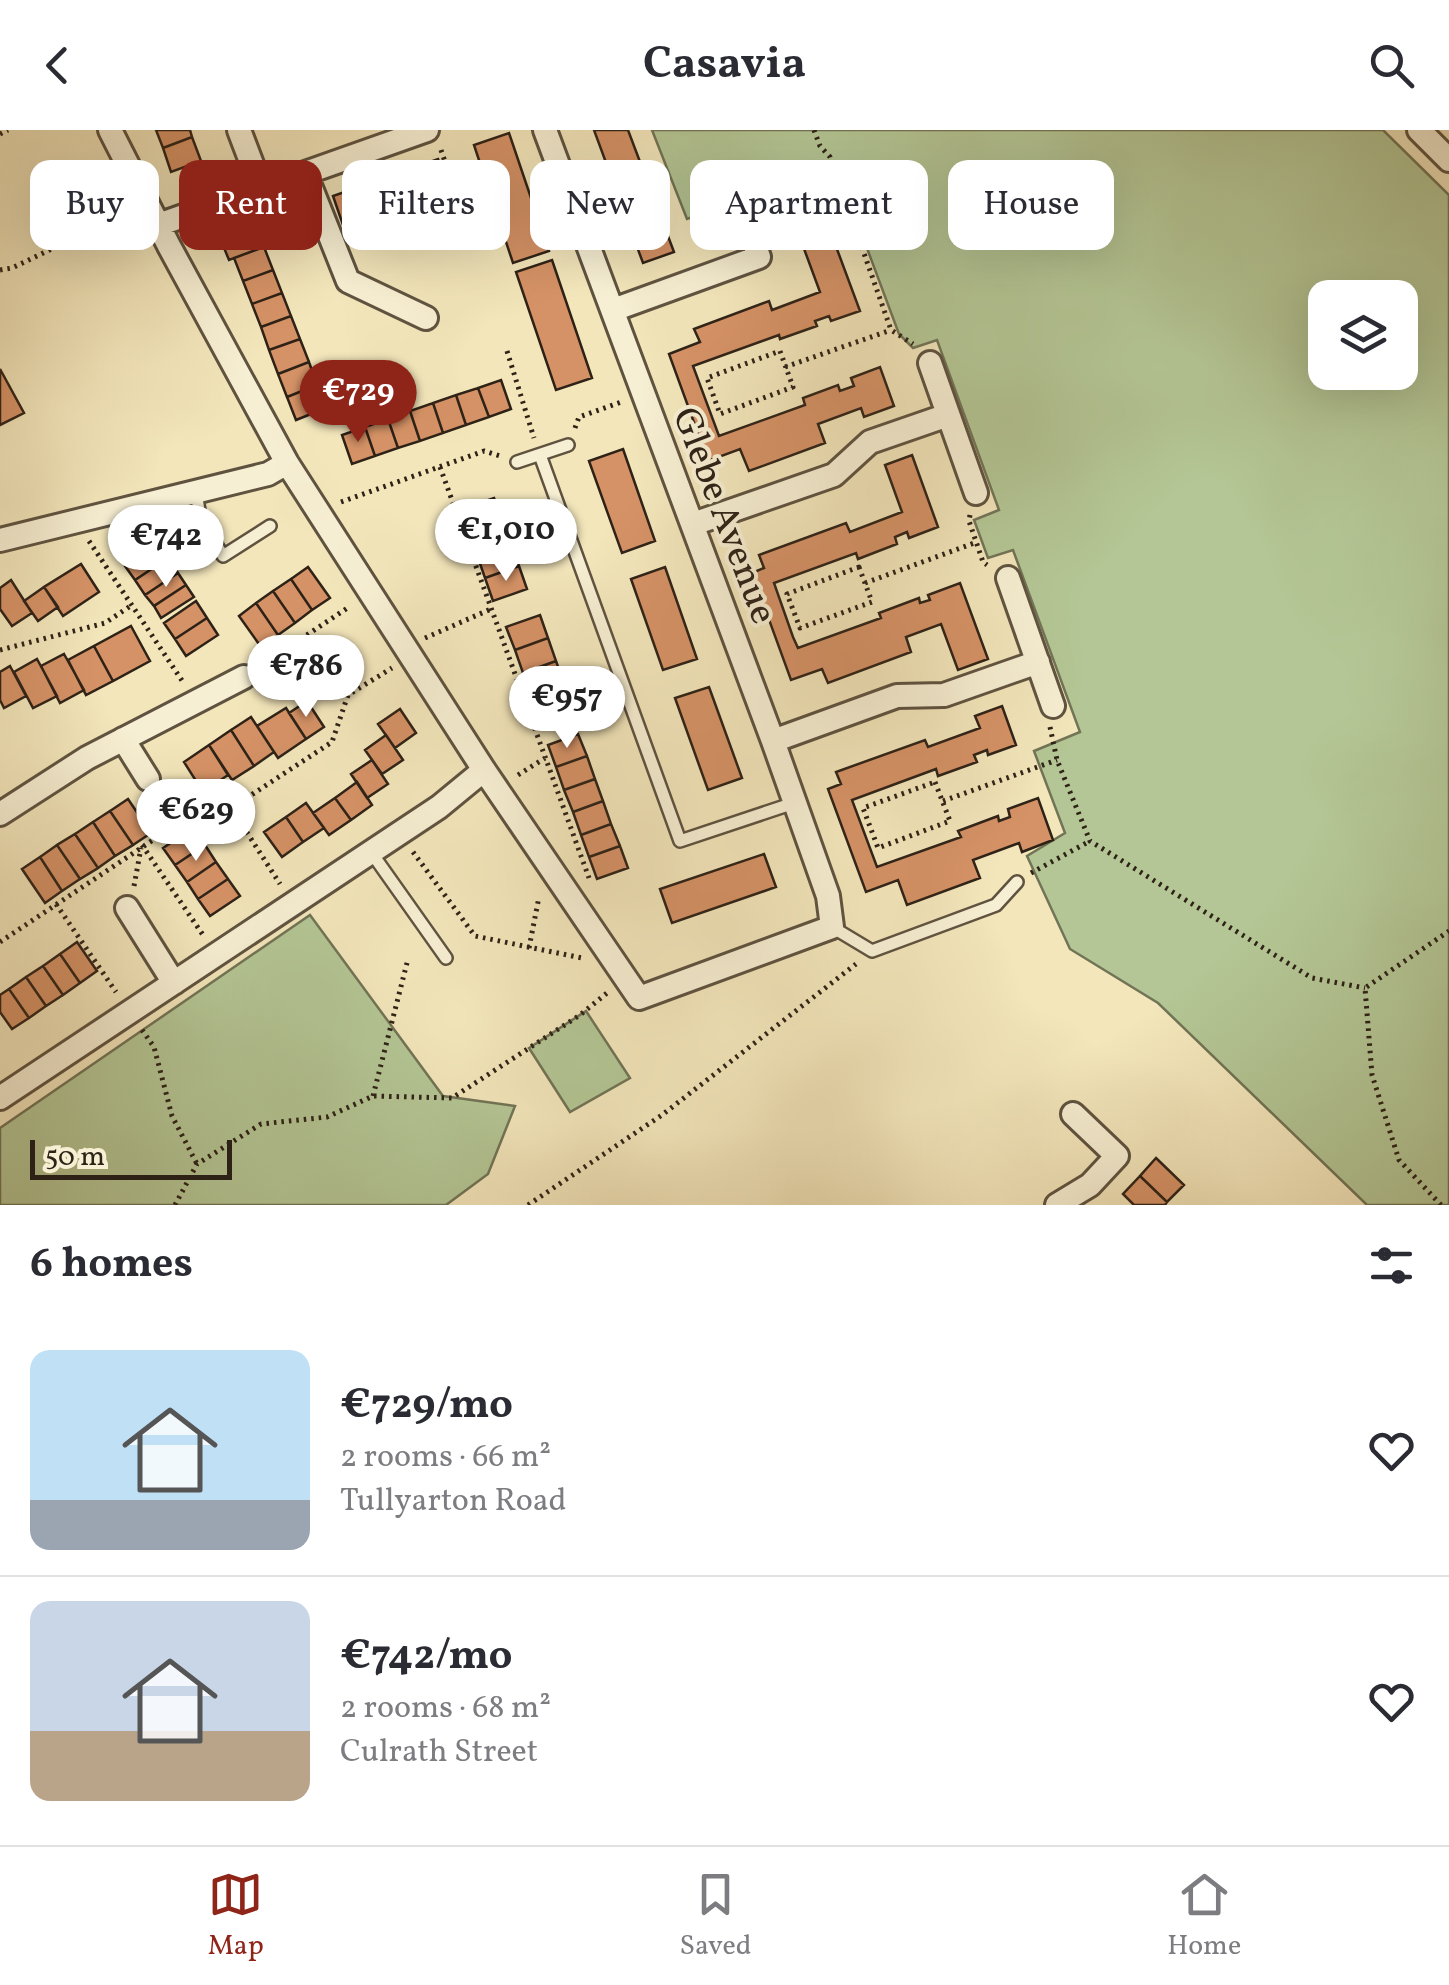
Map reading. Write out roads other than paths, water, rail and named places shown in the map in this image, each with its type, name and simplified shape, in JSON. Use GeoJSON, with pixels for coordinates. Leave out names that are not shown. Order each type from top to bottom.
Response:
{"type":"FeatureCollection","features":[{"type":"Feature","properties":{"kind":"street"},"geometry":{"type":"LineString","coordinates":[[110,130],[125,160]]}},
{"type":"Feature","properties":{"kind":"street"},"geometry":{"type":"LineString","coordinates":[[239,130],[250,160]]}},
{"type":"Feature","properties":{"kind":"street","name":"Glebe Avenue"},"geometry":{"type":"LineString","coordinates":[[545,130],[773,740],[828,896],[832,927]]}},
{"type":"Feature","properties":{"kind":"street"},"geometry":{"type":"LineString","coordinates":[[1419,130],[1449,160]]}},
{"type":"Feature","properties":{"kind":"street"},"geometry":{"type":"LineString","coordinates":[[322,169],[434,139]]}},
{"type":"Feature","properties":{"kind":"street"},"geometry":{"type":"LineString","coordinates":[[322,215],[348,280],[426,318]]}},
{"type":"Feature","properties":{"kind":"street"},"geometry":{"type":"LineString","coordinates":[[159,227],[287,463],[484,770],[639,998],[832,927]]}},
{"type":"Feature","properties":{"kind":"street"},"geometry":{"type":"LineString","coordinates":[[613,310],[759,256],[757,250]]}},
{"type":"Feature","properties":{"kind":"street"},"geometry":{"type":"LineString","coordinates":[[930,362],[976,493]]}},
{"type":"Feature","properties":{"kind":"street"},"geometry":{"type":"LineString","coordinates":[[693,524],[834,475],[870,442],[948,415]]}},
{"type":"Feature","properties":{"kind":"street"},"geometry":{"type":"LineString","coordinates":[[0,540],[268,474],[287,463]]}},
{"type":"Feature","properties":{"kind":"street"},"geometry":{"type":"LineString","coordinates":[[1008,578],[1053,706]]}},
{"type":"Feature","properties":{"kind":"street"},"geometry":{"type":"LineString","coordinates":[[773,740],[897,696],[944,696],[1038,662]]}},
{"type":"Feature","properties":{"kind":"street"},"geometry":{"type":"LineString","coordinates":[[0,814],[87,758],[244,677]]}},
{"type":"Feature","properties":{"kind":"street"},"geometry":{"type":"LineString","coordinates":[[123,740],[148,779]]}},
{"type":"Feature","properties":{"kind":"street"},"geometry":{"type":"LineString","coordinates":[[0,1098],[439,806],[484,770]]}},
{"type":"Feature","properties":{"kind":"street"},"geometry":{"type":"LineString","coordinates":[[127,908],[174,983]]}},
{"type":"Feature","properties":{"kind":"street"},"geometry":{"type":"LineString","coordinates":[[1058,1205],[1090,1185],[1117,1156],[1073,1114]]}},
{"type":"Feature","properties":{"kind":"lane"},"geometry":{"type":"LineString","coordinates":[[518,462],[568,445]]}},
{"type":"Feature","properties":{"kind":"lane"},"geometry":{"type":"LineString","coordinates":[[540,455],[680,841],[794,802]]}},
{"type":"Feature","properties":{"kind":"lane"},"geometry":{"type":"LineString","coordinates":[[196,492],[200,516],[223,556],[270,526]]}},
{"type":"Feature","properties":{"kind":"lane"},"geometry":{"type":"LineString","coordinates":[[371,852],[446,958]]}},
{"type":"Feature","properties":{"kind":"lane"},"geometry":{"type":"LineString","coordinates":[[832,927],[872,951],[996,905],[1017,882]]}}]}
